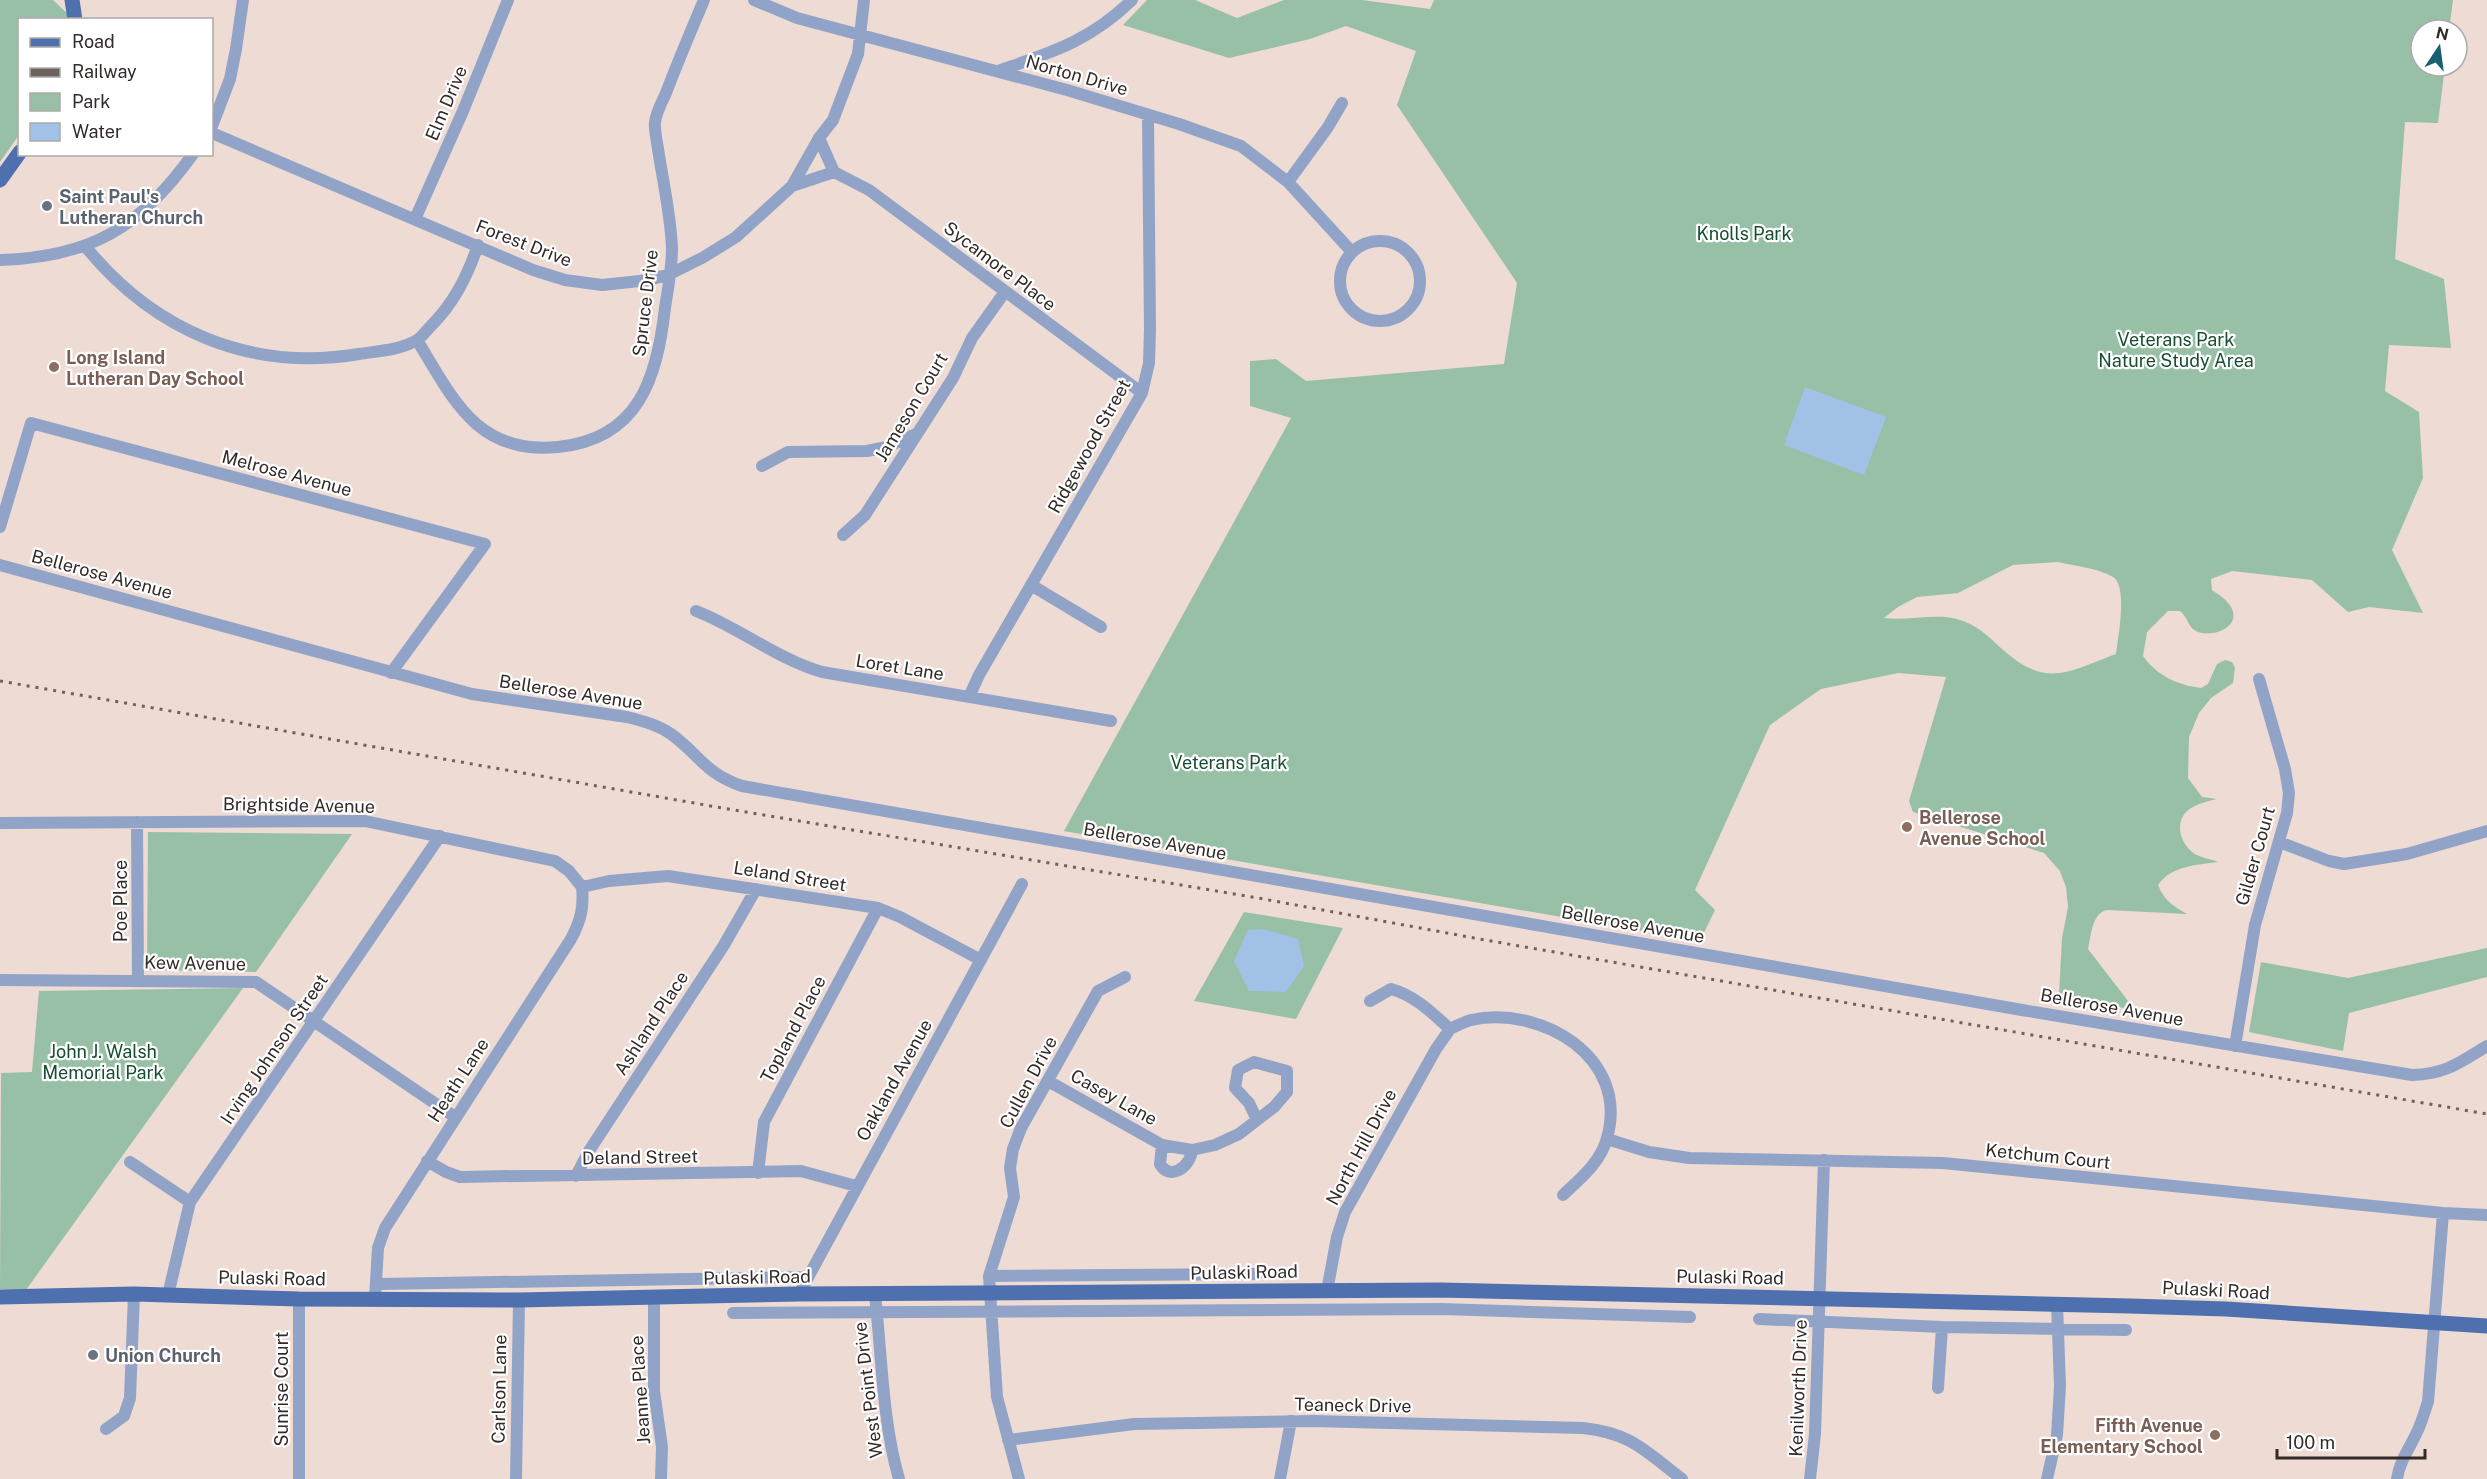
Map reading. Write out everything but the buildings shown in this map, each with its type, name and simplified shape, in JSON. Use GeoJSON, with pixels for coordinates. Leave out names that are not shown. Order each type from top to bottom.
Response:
{"type":"FeatureCollection","features":[{"type":"Feature","properties":{"kind":"main road"},"geometry":{"type":"LineString","coordinates":[[72,0],[75,18]]}},
{"type":"Feature","properties":{"kind":"main road"},"geometry":{"type":"LineString","coordinates":[[0,180],[18,155]]}},
{"type":"Feature","properties":{"kind":"main road","name":"Pulaski Road"},"geometry":{"type":"LineString","coordinates":[[0,1297],[134,1294],[300,1299],[377,1291],[519,1300],[654,1299],[799,1294],[1441,1290],[2226,1309],[2487,1326]]}},
{"type":"Feature","properties":{"kind":"street"},"geometry":{"type":"LineString","coordinates":[[213,123],[230,79],[237,49],[243,0]]}},
{"type":"Feature","properties":{"kind":"street","name":"Elm Drive"},"geometry":{"type":"LineString","coordinates":[[415,219],[463,111],[508,0]]}},
{"type":"Feature","properties":{"kind":"street","name":"Spruce Drive"},"geometry":{"type":"LineString","coordinates":[[417,340],[458,406],[468,418],[505,442],[523,447],[542,448],[588,442],[611,431],[629,416],[644,396],[655,366],[670,273],[672,248],[655,122],[704,0]]}},
{"type":"Feature","properties":{"kind":"street","name":"Norton Drive"},"geometry":{"type":"LineString","coordinates":[[754,0],[797,18],[998,71],[1241,146],[1288,182],[1352,252]]}},
{"type":"Feature","properties":{"kind":"street","name":"Forest Drive"},"geometry":{"type":"LineString","coordinates":[[213,133],[533,270],[565,280],[602,285],[629,283],[670,273],[736,237],[792,186],[819,138],[833,120],[858,54],[864,0]]}},
{"type":"Feature","properties":{"kind":"street"},"geometry":{"type":"LineString","coordinates":[[998,71],[1051,53],[1083,38],[1110,21],[1132,0]]}},
{"type":"Feature","properties":{"kind":"street"},"geometry":{"type":"LineString","coordinates":[[1288,182],[1328,127],[1342,103]]}},
{"type":"Feature","properties":{"kind":"street","name":"Ridgewood Street"},"geometry":{"type":"LineString","coordinates":[[969,697],[1142,393],[1149,363],[1150,329],[1148,116]]}},
{"type":"Feature","properties":{"kind":"street"},"geometry":{"type":"LineString","coordinates":[[792,186],[834,172],[819,138]]}},
{"type":"Feature","properties":{"kind":"street"},"geometry":{"type":"LineString","coordinates":[[0,260],[45,257],[85,246],[133,221],[155,202],[191,156]]}},
{"type":"Feature","properties":{"kind":"street","name":"Sycamore Place"},"geometry":{"type":"LineString","coordinates":[[834,172],[869,190],[1142,393]]}},
{"type":"Feature","properties":{"kind":"street"},"geometry":{"type":"LineString","coordinates":[[1378,241],[1392,243],[1404,249],[1417,266],[1420,286],[1416,299],[1408,311],[1397,318],[1379,321],[1360,316],[1350,309],[1343,298],[1340,280],[1345,262],[1352,252],[1364,244],[1378,241]]}},
{"type":"Feature","properties":{"kind":"street"},"geometry":{"type":"LineString","coordinates":[[85,246],[122,286],[147,308],[201,337],[261,356],[335,358],[394,348],[417,340],[445,313],[459,291],[478,246]]}},
{"type":"Feature","properties":{"kind":"street","name":"Jameson Court"},"geometry":{"type":"LineString","coordinates":[[843,535],[866,515],[915,434],[953,378],[972,338],[1004,292]]}},
{"type":"Feature","properties":{"kind":"street","name":"Melrose Avenue"},"geometry":{"type":"LineString","coordinates":[[0,527],[31,423],[485,544],[391,673]]}},
{"type":"Feature","properties":{"kind":"street"},"geometry":{"type":"LineString","coordinates":[[762,466],[788,452],[867,451],[887,447],[915,434]]}},
{"type":"Feature","properties":{"kind":"street","name":"Bellerose Avenue"},"geometry":{"type":"LineString","coordinates":[[0,565],[472,694],[627,717],[650,723],[671,735],[722,779],[742,786],[2412,1075],[2433,1075],[2450,1069],[2487,1046]]}},
{"type":"Feature","properties":{"kind":"street"},"geometry":{"type":"LineString","coordinates":[[1031,585],[1101,627]]}},
{"type":"Feature","properties":{"kind":"street","name":"Loret Lane"},"geometry":{"type":"LineString","coordinates":[[696,611],[722,621],[803,667],[1111,721]]}},
{"type":"Feature","properties":{"kind":"street","name":"Gilder Court"},"geometry":{"type":"LineString","coordinates":[[2235,1046],[2255,925],[2288,813],[2289,793],[2285,769],[2259,679]]}},
{"type":"Feature","properties":{"kind":"street","name":"Brightside Avenue"},"geometry":{"type":"LineString","coordinates":[[0,823],[365,821],[555,861],[569,871],[582,887]]}},
{"type":"Feature","properties":{"kind":"street","name":"Poe Place"},"geometry":{"type":"LineString","coordinates":[[138,822],[138,980]]}},
{"type":"Feature","properties":{"kind":"street"},"geometry":{"type":"LineString","coordinates":[[2279,842],[2329,861],[2344,864],[2407,854],[2487,831]]}},
{"type":"Feature","properties":{"kind":"street","name":"Irving Johnson Street"},"geometry":{"type":"LineString","coordinates":[[168,1295],[190,1202],[440,836]]}},
{"type":"Feature","properties":{"kind":"street","name":"Leland Street"},"geometry":{"type":"LineString","coordinates":[[582,887],[609,881],[668,876],[878,908],[900,917],[981,960]]}},
{"type":"Feature","properties":{"kind":"street","name":"Oakland Avenue"},"geometry":{"type":"LineString","coordinates":[[799,1294],[1022,884]]}},
{"type":"Feature","properties":{"kind":"street","name":"Heath Lane"},"geometry":{"type":"LineString","coordinates":[[377,1291],[378,1248],[384,1228],[571,939],[582,919],[584,902],[582,887]]}},
{"type":"Feature","properties":{"kind":"street","name":"Ashland Place"},"geometry":{"type":"LineString","coordinates":[[576,1176],[589,1151],[717,955],[756,889]]}},
{"type":"Feature","properties":{"kind":"street","name":"Topland Place"},"geometry":{"type":"LineString","coordinates":[[758,1173],[764,1122],[878,908]]}},
{"type":"Feature","properties":{"kind":"street","name":"Cullen Drive"},"geometry":{"type":"LineString","coordinates":[[1018,1479],[997,1397],[989,1276],[1014,1197],[1010,1168],[1013,1149],[1022,1128],[1098,991],[1125,977]]}},
{"type":"Feature","properties":{"kind":"street","name":"Kew Avenue"},"geometry":{"type":"LineString","coordinates":[[0,980],[256,982],[455,1117]]}},
{"type":"Feature","properties":{"kind":"street"},"geometry":{"type":"LineString","coordinates":[[1370,1001],[1392,989],[1405,993],[1421,1003],[1450,1029],[1470,1020],[1494,1018],[1545,1026],[1568,1037],[1583,1048],[1602,1078],[1610,1107],[1607,1139],[1585,1175],[1563,1195]]}},
{"type":"Feature","properties":{"kind":"street","name":"North Hill Drive"},"geometry":{"type":"LineString","coordinates":[[1326,1291],[1337,1237],[1345,1212],[1450,1029]]}},
{"type":"Feature","properties":{"kind":"street","name":"Casey Lane"},"geometry":{"type":"LineString","coordinates":[[1048,1081],[1162,1145],[1192,1150],[1215,1145],[1239,1134],[1274,1107],[1287,1092],[1287,1071],[1254,1062],[1238,1070],[1235,1088],[1249,1103],[1257,1120]]}},
{"type":"Feature","properties":{"kind":"street","name":"Ketchum Court"},"geometry":{"type":"LineString","coordinates":[[1607,1139],[1648,1152],[1689,1158],[1943,1163],[2443,1213],[2487,1215]]}},
{"type":"Feature","properties":{"kind":"street","name":"Casey Lane"},"geometry":{"type":"LineString","coordinates":[[1162,1145],[1160,1164],[1168,1171],[1174,1172],[1185,1167],[1192,1150]]}},
{"type":"Feature","properties":{"kind":"street","name":"Kenilworth Drive"},"geometry":{"type":"LineString","coordinates":[[1810,1479],[1814,1457],[1824,1160]]}},
{"type":"Feature","properties":{"kind":"street","name":"Deland Street"},"geometry":{"type":"LineString","coordinates":[[427,1161],[460,1177],[801,1171],[856,1186]]}},
{"type":"Feature","properties":{"kind":"street"},"geometry":{"type":"LineString","coordinates":[[130,1162],[190,1202]]}},
{"type":"Feature","properties":{"kind":"street"},"geometry":{"type":"LineString","coordinates":[[2397,1479],[2403,1459],[2420,1427],[2428,1402],[2443,1213]]}},
{"type":"Feature","properties":{"kind":"street"},"geometry":{"type":"LineString","coordinates":[[989,1276],[1257,1274]]}},
{"type":"Feature","properties":{"kind":"street"},"geometry":{"type":"LineString","coordinates":[[377,1291],[808,1277]]}},
{"type":"Feature","properties":{"kind":"street"},"geometry":{"type":"LineString","coordinates":[[1441,1290],[1442,1309]]}},
{"type":"Feature","properties":{"kind":"street"},"geometry":{"type":"LineString","coordinates":[[106,1429],[124,1416],[130,1398],[134,1294]]}},
{"type":"Feature","properties":{"kind":"street","name":"West Point Drive"},"geometry":{"type":"LineString","coordinates":[[875,1295],[882,1385],[891,1450],[899,1479]]}},
{"type":"Feature","properties":{"kind":"street"},"geometry":{"type":"LineString","coordinates":[[1635,1295],[1635,1315]]}},
{"type":"Feature","properties":{"kind":"street","name":"Sunrise Court"},"geometry":{"type":"LineString","coordinates":[[299,1479],[300,1299]]}},
{"type":"Feature","properties":{"kind":"street","name":"Jeanne Place"},"geometry":{"type":"LineString","coordinates":[[654,1299],[654,1390],[662,1447],[661,1479]]}},
{"type":"Feature","properties":{"kind":"street","name":"Carlson Lane"},"geometry":{"type":"LineString","coordinates":[[516,1479],[519,1300]]}},
{"type":"Feature","properties":{"kind":"street"},"geometry":{"type":"LineString","coordinates":[[2047,1479],[2057,1435],[2060,1386],[2057,1304]]}},
{"type":"Feature","properties":{"kind":"street"},"geometry":{"type":"LineString","coordinates":[[733,1312],[1442,1309],[1690,1317]]}},
{"type":"Feature","properties":{"kind":"street"},"geometry":{"type":"LineString","coordinates":[[1759,1318],[1942,1327],[2058,1327],[2126,1330]]}},
{"type":"Feature","properties":{"kind":"street"},"geometry":{"type":"LineString","coordinates":[[1938,1388],[1942,1327]]}},
{"type":"Feature","properties":{"kind":"street"},"geometry":{"type":"LineString","coordinates":[[1280,1479],[1291,1421]]}},
{"type":"Feature","properties":{"kind":"street","name":"Teaneck Drive"},"geometry":{"type":"LineString","coordinates":[[1008,1440],[1134,1424],[1291,1421],[1583,1428],[1609,1430],[1631,1439],[1682,1479]]}},
{"type":"Feature","properties":{"kind":"green space"},"geometry":{"type":"Polygon","coordinates":[[[0,0],[53,0],[68,14],[68,18],[18,18],[18,136],[0,162],[0,0]]]}},
{"type":"Feature","properties":{"kind":"green space"},"geometry":{"type":"Polygon","coordinates":[[[1147,0],[1195,0],[1237,18],[1284,0],[1362,0],[1430,9],[1434,0],[2453,0],[2451,18],[2409,18],[2409,78],[2444,78],[2438,123],[2405,122],[2395,259],[2444,279],[2451,348],[2389,345],[2385,391],[2419,412],[2423,478],[2392,550],[2423,613],[2369,607],[2348,612],[2312,580],[2232,571],[2211,579],[2212,590],[2226,600],[2232,609],[2232,623],[2227,627],[2213,633],[2199,632],[2191,627],[2180,611],[2168,611],[2147,632],[2143,656],[2161,674],[2176,682],[2201,688],[2208,684],[2217,664],[2225,660],[2232,662],[2235,668],[2233,683],[2211,698],[2199,713],[2189,737],[2188,778],[2202,797],[2217,799],[2193,807],[2182,817],[2180,823],[2182,837],[2189,849],[2195,854],[2218,862],[2177,870],[2158,885],[2170,902],[2187,914],[2107,910],[2098,916],[2093,926],[2088,949],[2135,1010],[2064,997],[2059,994],[2062,938],[2068,907],[2066,887],[2060,871],[2044,853],[1913,812],[1909,801],[1946,677],[1898,673],[1821,689],[1770,725],[1695,890],[1715,910],[1700,941],[1064,831],[1291,418],[1250,406],[1250,361],[1276,359],[1306,381],[1504,364],[1517,283],[1397,105],[1416,51],[1346,26],[1310,39],[1229,58],[1123,25],[1147,0]],[[2058,562],[2013,565],[1958,593],[1917,597],[1884,618],[1949,617],[1957,619],[1976,627],[2018,661],[2032,669],[2045,673],[2070,671],[2116,654],[2121,601],[2118,582],[2113,577],[2093,569],[2058,562]]]}},
{"type":"Feature","properties":{"kind":"green space"},"geometry":{"type":"Polygon","coordinates":[[[148,832],[352,834],[256,972],[147,970],[148,832]]]}},
{"type":"Feature","properties":{"kind":"green space"},"geometry":{"type":"Polygon","coordinates":[[[1244,912],[1343,928],[1296,1019],[1194,1001],[1244,912]]]}},
{"type":"Feature","properties":{"kind":"green space"},"geometry":{"type":"Polygon","coordinates":[[[2487,948],[2487,977],[2349,1013],[2343,1051],[2249,1032],[2261,962],[2348,978],[2487,948]]]}},
{"type":"Feature","properties":{"kind":"green space","name":"John J. Walsh Memorial Park"},"geometry":{"type":"Polygon","coordinates":[[[243,988],[26,1290],[0,1289],[1,1073],[32,1072],[39,991],[243,988]]]}},
{"type":"Feature","properties":{"kind":"water"},"geometry":{"type":"Polygon","coordinates":[[[1805,387],[1886,417],[1864,475],[1784,445],[1805,387]]]}},
{"type":"Feature","properties":{"kind":"water"},"geometry":{"type":"Polygon","coordinates":[[[1263,929],[1298,939],[1304,966],[1286,992],[1249,991],[1234,961],[1248,930],[1263,929]]]}},
{"type":"Feature","properties":{"kind":"railway"},"geometry":{"type":"LineString","coordinates":[[0,681],[728,809],[1258,898],[1485,940],[2487,1114]]}},
{"type":"Feature","properties":{"kind":"place","name":"Saint Paul's Lutheran Church"},"geometry":{"type":"Point","coordinates":[47,206]}},
{"type":"Feature","properties":{"kind":"place","name":"Long Island Lutheran Day School"},"geometry":{"type":"Point","coordinates":[54,367]}},
{"type":"Feature","properties":{"kind":"place","name":"Bellerose Avenue School"},"geometry":{"type":"Point","coordinates":[1907,827]}},
{"type":"Feature","properties":{"kind":"place","name":"Union Church"},"geometry":{"type":"Point","coordinates":[93,1355]}},
{"type":"Feature","properties":{"kind":"place","name":"Fifth Avenue Elementary School"},"geometry":{"type":"Point","coordinates":[2215,1435]}},
{"type":"Feature","properties":{"kind":"park label","name":"Knolls Park"},"geometry":{"type":"Point","coordinates":[1744,233]}},
{"type":"Feature","properties":{"kind":"park label","name":"Veterans Park Nature Study Area"},"geometry":{"type":"Point","coordinates":[2176,349]}},
{"type":"Feature","properties":{"kind":"park label","name":"Veterans Park"},"geometry":{"type":"Point","coordinates":[1229,762]}}]}
